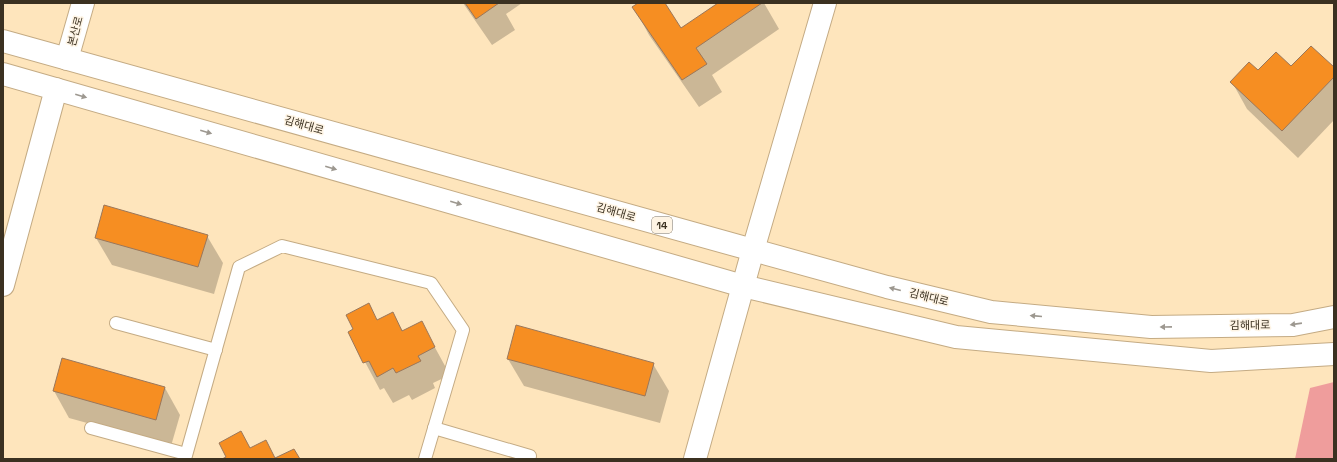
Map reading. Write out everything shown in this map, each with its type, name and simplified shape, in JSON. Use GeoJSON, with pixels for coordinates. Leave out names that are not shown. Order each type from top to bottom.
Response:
{"type":"FeatureCollection","features":[{"type":"Feature","properties":{"kind":"main road","name":"본산로"},"geometry":{"type":"LineString","coordinates":[[67,59],[83,3]]}},
{"type":"Feature","properties":{"kind":"main road"},"geometry":{"type":"LineString","coordinates":[[695,459],[753,250],[825,3]]}},
{"type":"Feature","properties":{"kind":"main road","name":"김해대로"},"geometry":{"type":"LineString","coordinates":[[3,41],[887,287],[991,312],[1151,327],[1293,325],[1334,317]]}},
{"type":"Feature","properties":{"kind":"main road"},"geometry":{"type":"LineString","coordinates":[[3,74],[743,286],[956,337],[1211,361],[1334,354]]}},
{"type":"Feature","properties":{"kind":"main road"},"geometry":{"type":"LineString","coordinates":[[3,285],[56,89]]}},
{"type":"Feature","properties":{"kind":"lane"},"geometry":{"type":"LineString","coordinates":[[91,428],[186,457],[239,268],[282,246],[431,283],[463,330],[425,459]]}},
{"type":"Feature","properties":{"kind":"lane"},"geometry":{"type":"LineString","coordinates":[[116,323],[216,350]]}},
{"type":"Feature","properties":{"kind":"lane"},"geometry":{"type":"LineString","coordinates":[[434,428],[530,456]]}},
{"type":"Feature","properties":{"kind":"shaded area"},"geometry":{"type":"Polygon","coordinates":[[[1334,382],[1334,459],[1295,459],[1310,388],[1334,382]]]}},
{"type":"Feature","properties":{"kind":"building"},"geometry":{"type":"Polygon","coordinates":[[[465,3],[499,3],[476,19],[465,3]]]}},
{"type":"Feature","properties":{"kind":"building"},"geometry":{"type":"Polygon","coordinates":[[[638,3],[665,3],[681,28],[718,3],[762,3],[696,48],[707,64],[682,80],[632,7],[638,3]]]}},
{"type":"Feature","properties":{"kind":"building"},"geometry":{"type":"Polygon","coordinates":[[[1311,46],[1334,67],[1334,77],[1282,131],[1230,82],[1249,62],[1258,70],[1276,52],[1291,66],[1311,46]]]}},
{"type":"Feature","properties":{"kind":"building"},"geometry":{"type":"Polygon","coordinates":[[[104,205],[208,235],[198,267],[95,238],[104,205]]]}},
{"type":"Feature","properties":{"kind":"building"},"geometry":{"type":"Polygon","coordinates":[[[369,303],[377,320],[393,312],[402,331],[422,321],[435,347],[418,356],[421,361],[396,373],[393,368],[377,377],[369,361],[363,363],[348,332],[353,329],[346,315],[369,303]]]}},
{"type":"Feature","properties":{"kind":"building"},"geometry":{"type":"Polygon","coordinates":[[[516,325],[654,363],[645,396],[507,359],[516,325]]]}},
{"type":"Feature","properties":{"kind":"building"},"geometry":{"type":"Polygon","coordinates":[[[62,358],[165,387],[156,420],[53,391],[62,358]]]}},
{"type":"Feature","properties":{"kind":"building"},"geometry":{"type":"Polygon","coordinates":[[[241,431],[250,448],[266,440],[275,458],[294,449],[300,459],[222,459],[226,457],[219,443],[241,431]]]}}]}
